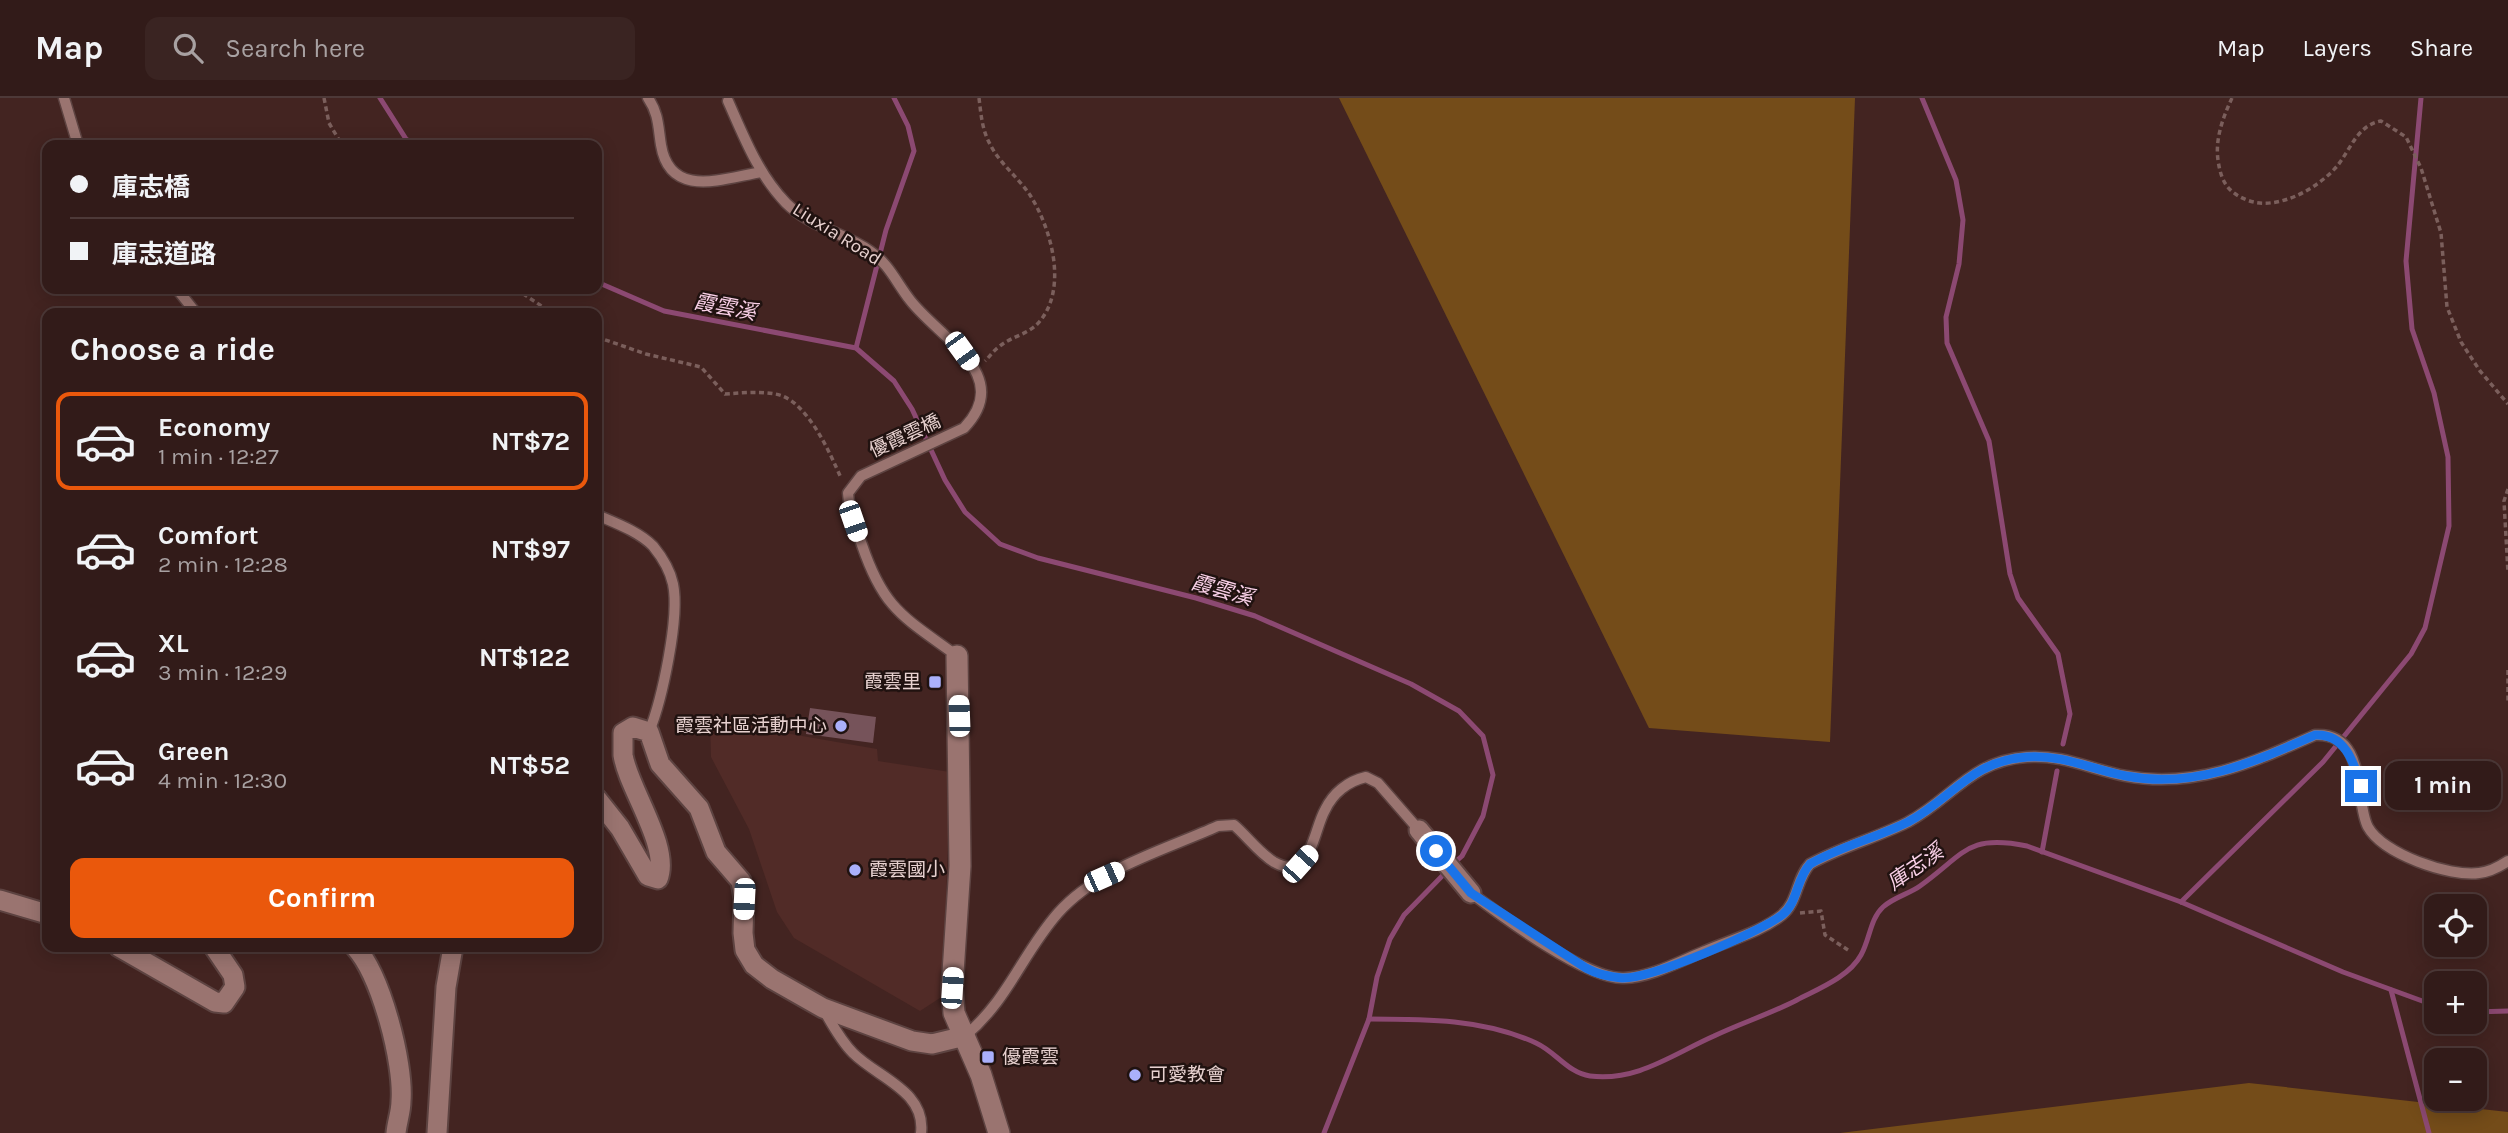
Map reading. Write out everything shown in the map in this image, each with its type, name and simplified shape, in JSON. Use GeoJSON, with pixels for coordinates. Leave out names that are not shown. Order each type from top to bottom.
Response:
{"type":"FeatureCollection","features":[{"type":"Feature","properties":{"kind":"street"},"geometry":{"type":"LineString","coordinates":[[957,656],[960,866],[952,988],[954,1013],[965,1036],[999,1133]]}},
{"type":"Feature","properties":{"kind":"street"},"geometry":{"type":"LineString","coordinates":[[602,805],[620,828],[648,876],[658,879],[661,873],[655,841],[624,756],[624,733],[633,727],[649,732],[660,764],[699,808],[716,852],[741,881],[745,950],[754,965],[772,979],[823,1008],[912,1041],[932,1044],[965,1036]]}},
{"type":"Feature","properties":{"kind":"street"},"geometry":{"type":"LineString","coordinates":[[1419,830],[1471,893]]}},
{"type":"Feature","properties":{"kind":"street"},"geometry":{"type":"LineString","coordinates":[[0,900],[42,913]]}},
{"type":"Feature","properties":{"kind":"street"},"geometry":{"type":"LineString","coordinates":[[128,952],[215,1002],[224,1003],[235,987],[233,975],[217,952]]}},
{"type":"Feature","properties":{"kind":"street"},"geometry":{"type":"LineString","coordinates":[[358,952],[373,975],[399,1066],[402,1100],[396,1133]]}},
{"type":"Feature","properties":{"kind":"street"},"geometry":{"type":"LineString","coordinates":[[437,1133],[446,987],[452,952]]}},
{"type":"Feature","properties":{"kind":"lane"},"geometry":{"type":"LineString","coordinates":[[64,98],[77,140]]}},
{"type":"Feature","properties":{"kind":"lane"},"geometry":{"type":"LineString","coordinates":[[648,98],[660,123],[663,156],[678,177],[692,183],[762,172]]}},
{"type":"Feature","properties":{"kind":"lane","name":"Liuxia Road"},"geometry":{"type":"LineString","coordinates":[[728,101],[762,172],[788,205],[869,250],[891,269],[909,299],[962,351],[976,370]]}},
{"type":"Feature","properties":{"kind":"lane"},"geometry":{"type":"LineString","coordinates":[[181,294],[192,308]]}},
{"type":"Feature","properties":{"kind":"lane","name":"優霞雲橋"},"geometry":{"type":"LineString","coordinates":[[848,493],[861,476],[964,428],[975,416],[981,397],[976,370]]}},
{"type":"Feature","properties":{"kind":"lane"},"geometry":{"type":"LineString","coordinates":[[848,493],[853,521],[875,583],[905,618],[957,656]]}},
{"type":"Feature","properties":{"kind":"lane"},"geometry":{"type":"LineString","coordinates":[[602,517],[631,530],[652,545],[665,563],[673,585],[667,657],[658,710],[649,732]]}},
{"type":"Feature","properties":{"kind":"lane"},"geometry":{"type":"LineString","coordinates":[[1471,893],[1598,975],[1624,978],[1654,972],[1762,927],[1784,914],[1792,903],[1800,874],[1810,864],[1908,822],[1977,770],[1994,763],[2027,757],[2052,757],[2125,776],[2160,780],[2203,778],[2246,765],[2315,735],[2332,737],[2353,759],[2368,827],[2393,851],[2463,873],[2479,873],[2508,861]]}},
{"type":"Feature","properties":{"kind":"lane"},"geometry":{"type":"LineString","coordinates":[[965,1036],[986,1018],[1003,998],[1058,914],[1079,893],[1104,877],[1218,826],[1234,825],[1273,861],[1286,867],[1300,864],[1310,853],[1324,811],[1335,795],[1352,780],[1366,777],[1378,783],[1419,830]]}},
{"type":"Feature","properties":{"kind":"lane"},"geometry":{"type":"LineString","coordinates":[[823,1008],[837,1034],[852,1053],[915,1101],[922,1120],[920,1133]]}},
{"type":"Feature","properties":{"kind":"path"},"geometry":{"type":"LineString","coordinates":[[324,98],[329,123],[339,140]]}},
{"type":"Feature","properties":{"kind":"path"},"geometry":{"type":"LineString","coordinates":[[976,370],[1001,345],[1039,323],[1048,309],[1054,287],[1053,257],[1044,220],[1029,194],[991,147],[983,129],[979,98]]}},
{"type":"Feature","properties":{"kind":"path"},"geometry":{"type":"LineString","coordinates":[[2232,98],[2216,148],[2220,178],[2233,194],[2255,203],[2278,203],[2315,184],[2336,167],[2360,131],[2370,123],[2381,121],[2406,137],[2421,169],[2441,233],[2447,307],[2461,342],[2480,371],[2508,404]]}},
{"type":"Feature","properties":{"kind":"path"},"geometry":{"type":"LineString","coordinates":[[524,294],[544,308]]}},
{"type":"Feature","properties":{"kind":"path"},"geometry":{"type":"LineString","coordinates":[[602,339],[646,354],[701,367],[725,394],[776,394],[788,398],[818,432],[848,493]]}},
{"type":"Feature","properties":{"kind":"path"},"geometry":{"type":"LineString","coordinates":[[2508,489],[2504,501],[2508,573]]}},
{"type":"Feature","properties":{"kind":"path"},"geometry":{"type":"LineString","coordinates":[[2508,670],[2508,702]]}},
{"type":"Feature","properties":{"kind":"path"},"geometry":{"type":"LineString","coordinates":[[1784,914],[1821,911],[1825,935],[1848,950]]}},
{"type":"Feature","properties":{"kind":"shaded area"},"geometry":{"type":"Polygon","coordinates":[[[1339,98],[1855,98],[1830,742],[1649,728],[1339,98]]]}},
{"type":"Feature","properties":{"kind":"shaded area","name":"霞雲國小"},"geometry":{"type":"Polygon","coordinates":[[[710,720],[877,749],[878,761],[950,772],[943,996],[920,1011],[794,938],[777,912],[749,829],[711,757],[710,720]]]}},
{"type":"Feature","properties":{"kind":"shaded area"},"geometry":{"type":"Polygon","coordinates":[[[2249,1083],[2424,1103],[2424,1111],[2487,1110],[2508,1112],[2508,1133],[1840,1133],[2249,1083]]]}},
{"type":"Feature","properties":{"kind":"building","name":"霞雲社區活動中心"},"geometry":{"type":"Polygon","coordinates":[[[810,708],[876,717],[873,743],[806,734],[810,708]]]}},
{"type":"Feature","properties":{"kind":"waterway","name":"霞雲溪"},"geometry":{"type":"LineString","coordinates":[[380,98],[407,140]]}},
{"type":"Feature","properties":{"kind":"waterway"},"geometry":{"type":"LineString","coordinates":[[856,348],[886,230],[914,151],[908,126],[894,98]]}},
{"type":"Feature","properties":{"kind":"waterway"},"geometry":{"type":"LineString","coordinates":[[1922,98],[1956,180],[1963,220],[1959,264],[1946,317],[1947,343],[1989,441],[2010,574],[2018,598],[2058,654],[2070,714],[2063,744]]}},
{"type":"Feature","properties":{"kind":"waterway"},"geometry":{"type":"LineString","coordinates":[[2181,902],[2323,762],[2411,654],[2425,628],[2449,526],[2448,457],[2434,393],[2412,329],[2406,261],[2421,98]]}},
{"type":"Feature","properties":{"kind":"waterway","name":"霞雲溪"},"geometry":{"type":"LineString","coordinates":[[602,284],[664,311],[856,348],[894,381],[912,409],[945,480],[965,512],[1000,544],[1038,558],[1196,598],[1255,616],[1411,684],[1459,711],[1483,736],[1493,775],[1483,816],[1462,856],[1453,864]]}},
{"type":"Feature","properties":{"kind":"waterway"},"geometry":{"type":"LineString","coordinates":[[2042,852],[2057,771]]}},
{"type":"Feature","properties":{"kind":"waterway","name":"庫志溪"},"geometry":{"type":"LineString","coordinates":[[1369,1019],[1433,1020],[1496,1029],[1536,1043],[1582,1074],[1607,1077],[1639,1071],[1832,982],[1856,963],[1875,917],[1883,907],[1920,886],[1968,850],[1991,843],[2027,846],[2181,902],[2343,972],[2424,1002]]}},
{"type":"Feature","properties":{"kind":"waterway","name":"霞雲溪"},"geometry":{"type":"LineString","coordinates":[[1324,1133],[1369,1019],[1377,977],[1390,939],[1404,915],[1447,871]]}},
{"type":"Feature","properties":{"kind":"waterway"},"geometry":{"type":"LineString","coordinates":[[2391,990],[2429,1133]]}},
{"type":"Feature","properties":{"kind":"waterway","name":"庫志溪"},"geometry":{"type":"LineString","coordinates":[[2487,1012],[2508,1011]]}},
{"type":"Feature","properties":{"kind":"place","name":"霞雲里"},"geometry":{"type":"Point","coordinates":[935,682]}},
{"type":"Feature","properties":{"kind":"place","name":"霞雲社區活動中心"},"geometry":{"type":"Point","coordinates":[841,726]}},
{"type":"Feature","properties":{"kind":"place","name":"霞雲國小"},"geometry":{"type":"Point","coordinates":[855,870]}},
{"type":"Feature","properties":{"kind":"place","name":"優霞雲"},"geometry":{"type":"Point","coordinates":[988,1057]}},
{"type":"Feature","properties":{"kind":"place","name":"可愛教會"},"geometry":{"type":"Point","coordinates":[1135,1075]}},
{"type":"Feature","properties":{"kind":"route"},"geometry":{"type":"LineString","coordinates":[[1436,851],[1471,893],[1487,905],[1598,975],[1624,978],[1654,972],[1762,927],[1784,914],[1792,903],[1800,874],[1810,864],[1908,822],[1977,770],[1994,763],[2027,757],[2052,757],[2125,776],[2160,780],[2203,778],[2246,765],[2315,735],[2325,734],[2343,746],[2353,759],[2361,786]]}}]}
